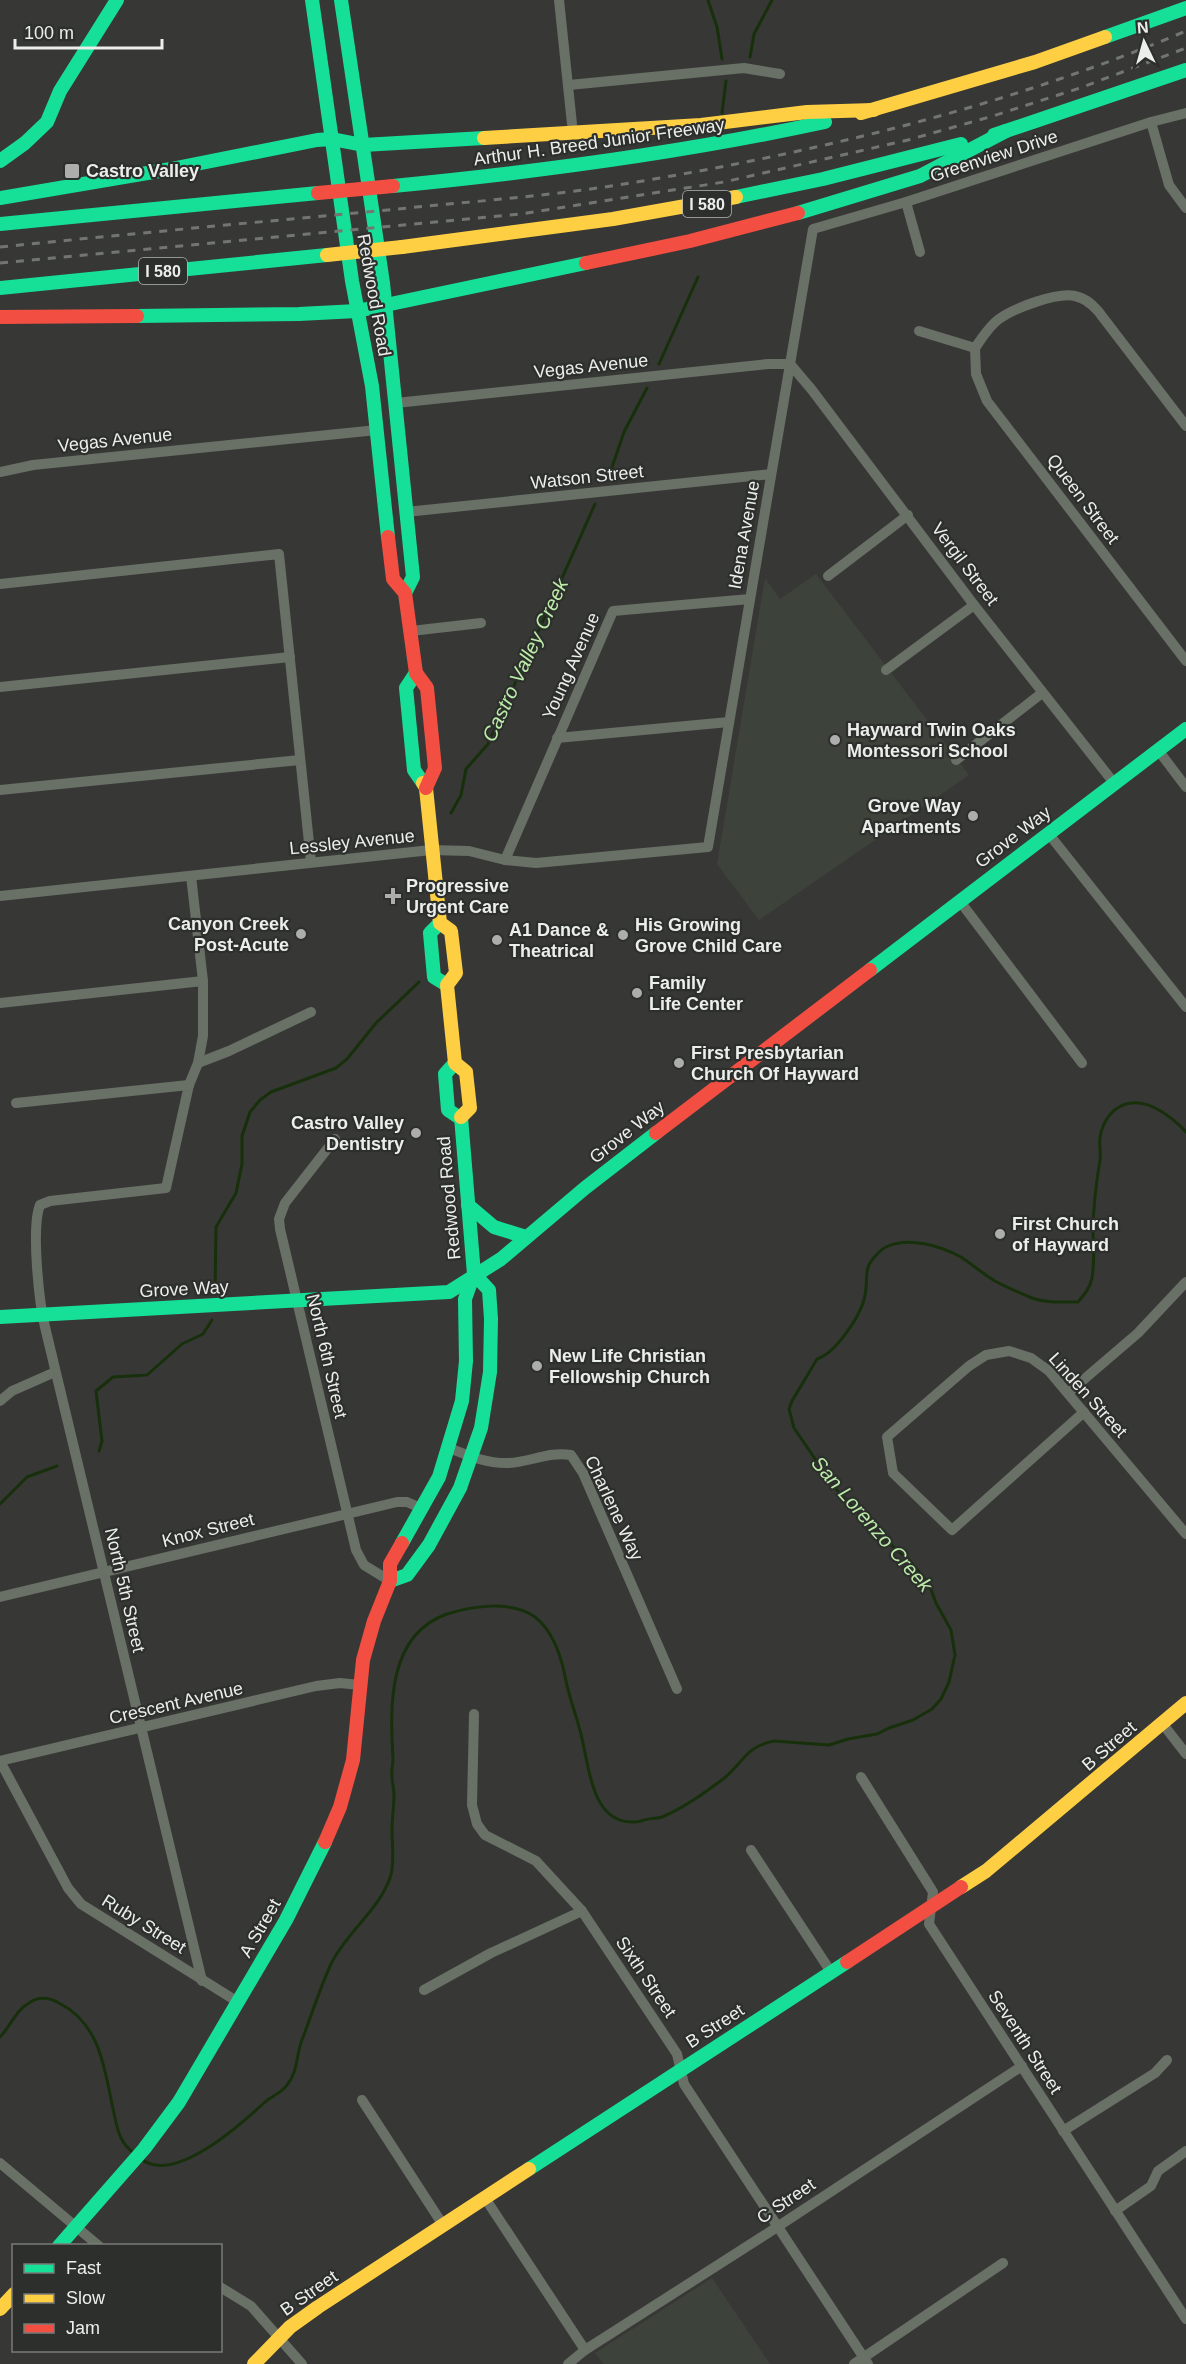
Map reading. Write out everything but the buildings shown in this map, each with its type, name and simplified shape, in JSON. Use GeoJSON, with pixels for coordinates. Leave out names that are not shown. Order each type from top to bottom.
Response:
{"type":"FeatureCollection","features":[{"type":"Feature","properties":{"kind":"main road"},"geometry":{"type":"LineString","coordinates":[[0,161],[25,143],[47,122],[60,91],[117,0]]}},
{"type":"Feature","properties":{"kind":"main road","name":"Redwood Road"},"geometry":{"type":"LineString","coordinates":[[312,0],[357,311],[370,373],[393,579],[405,593],[416,673],[427,688],[435,768],[426,788],[431,850],[440,923],[451,931],[456,973],[447,985],[455,1063],[466,1072],[470,1108],[460,1118]]}},
{"type":"Feature","properties":{"kind":"main road","name":"Redwood Road"},"geometry":{"type":"LineString","coordinates":[[341,0],[386,306],[414,577],[405,593]]}},
{"type":"Feature","properties":{"kind":"main road","name":"Arthur H. Breed Junior Freeway"},"geometry":{"type":"LineString","coordinates":[[0,224],[503,175],[690,150],[874,110],[1025,66],[1186,8]]}},
{"type":"Feature","properties":{"kind":"main road","name":"I 580"},"geometry":{"type":"LineString","coordinates":[[0,288],[402,247],[576,226],[714,203],[862,171],[1006,131],[1186,70]]}},
{"type":"Feature","properties":{"kind":"main road"},"geometry":{"type":"LineString","coordinates":[[0,198],[332,139],[363,145],[623,131],[701,125],[807,112],[874,110]]}},
{"type":"Feature","properties":{"kind":"main road"},"geometry":{"type":"LineString","coordinates":[[0,317],[197,316],[357,311],[386,306],[690,241],[807,211],[920,176],[1006,131]]}},
{"type":"Feature","properties":{"kind":"main road","name":"Redwood Road"},"geometry":{"type":"LineString","coordinates":[[416,673],[406,688],[414,770],[426,788]]}},
{"type":"Feature","properties":{"kind":"main road","name":"Grove Way"},"geometry":{"type":"LineString","coordinates":[[0,1317],[449,1292],[501,1258],[679,1115],[1186,729]]}},
{"type":"Feature","properties":{"kind":"main road","name":"Redwood Road"},"geometry":{"type":"LineString","coordinates":[[440,923],[430,933],[434,976],[447,985]]}},
{"type":"Feature","properties":{"kind":"main road","name":"Redwood Road"},"geometry":{"type":"LineString","coordinates":[[455,1063],[445,1074],[448,1110],[460,1118]]}},
{"type":"Feature","properties":{"kind":"main road","name":"Redwood Road"},"geometry":{"type":"LineString","coordinates":[[449,1448],[464,1383],[465,1299],[474,1274],[460,1118]]}},
{"type":"Feature","properties":{"kind":"main road"},"geometry":{"type":"LineString","coordinates":[[468,1205],[480,1220],[489,1226],[502,1233],[526,1237]]}},
{"type":"Feature","properties":{"kind":"main road","name":"Redwood Road"},"geometry":{"type":"LineString","coordinates":[[472,1457],[486,1405],[491,1354],[489,1290],[474,1274]]}},
{"type":"Feature","properties":{"kind":"main road","name":"A Street"},"geometry":{"type":"LineString","coordinates":[[61,2244],[119,2179],[179,2102],[311,1873],[340,1807],[353,1760],[360,1685],[367,1643],[390,1581],[390,1564],[423,1509],[439,1477],[449,1448]]}},
{"type":"Feature","properties":{"kind":"main road"},"geometry":{"type":"LineString","coordinates":[[390,1581],[407,1575],[429,1545],[452,1504],[472,1457]]}},
{"type":"Feature","properties":{"kind":"main road","name":"B Street"},"geometry":{"type":"LineString","coordinates":[[254,2364],[290,2327],[318,2307],[986,1871],[1186,1703]]}},
{"type":"Feature","properties":{"kind":"main road"},"geometry":{"type":"LineString","coordinates":[[0,2309],[12,2296]]}},
{"type":"Feature","properties":{"kind":"street"},"geometry":{"type":"LineString","coordinates":[[560,0],[572,124]]}},
{"type":"Feature","properties":{"kind":"street"},"geometry":{"type":"LineString","coordinates":[[569,85],[744,68],[780,74]]}},
{"type":"Feature","properties":{"kind":"street","name":"Greenview Drive"},"geometry":{"type":"LineString","coordinates":[[813,229],[906,202],[1151,122],[1186,113]]}},
{"type":"Feature","properties":{"kind":"street"},"geometry":{"type":"LineString","coordinates":[[1151,122],[1169,186],[1186,208]]}},
{"type":"Feature","properties":{"kind":"street"},"geometry":{"type":"LineString","coordinates":[[906,202],[920,252]]}},
{"type":"Feature","properties":{"kind":"street","name":"Idena Avenue"},"geometry":{"type":"LineString","coordinates":[[708,847],[813,229]]}},
{"type":"Feature","properties":{"kind":"street"},"geometry":{"type":"LineString","coordinates":[[919,331],[975,348],[998,320],[1015,310],[1059,296],[1075,296],[1089,301],[1098,311],[1186,426]]}},
{"type":"Feature","properties":{"kind":"street","name":"Queen Street"},"geometry":{"type":"LineString","coordinates":[[975,348],[976,374],[987,401],[1186,661]]}},
{"type":"Feature","properties":{"kind":"street","name":"Vegas Avenue"},"geometry":{"type":"LineString","coordinates":[[396,403],[768,364],[790,364]]}},
{"type":"Feature","properties":{"kind":"street","name":"Vergil Street"},"geometry":{"type":"LineString","coordinates":[[790,364],[813,390],[974,605],[1114,783]]}},
{"type":"Feature","properties":{"kind":"street","name":"Vegas Avenue"},"geometry":{"type":"LineString","coordinates":[[0,472],[33,465],[377,429]]}},
{"type":"Feature","properties":{"kind":"street","name":"Watson Street"},"geometry":{"type":"LineString","coordinates":[[406,512],[771,474]]}},
{"type":"Feature","properties":{"kind":"street"},"geometry":{"type":"LineString","coordinates":[[828,576],[908,515]]}},
{"type":"Feature","properties":{"kind":"street"},"geometry":{"type":"LineString","coordinates":[[0,584],[279,554],[311,862]]}},
{"type":"Feature","properties":{"kind":"street","name":"Young Avenue"},"geometry":{"type":"LineString","coordinates":[[505,860],[613,611],[750,599]]}},
{"type":"Feature","properties":{"kind":"street"},"geometry":{"type":"LineString","coordinates":[[886,670],[974,605]]}},
{"type":"Feature","properties":{"kind":"street"},"geometry":{"type":"LineString","coordinates":[[411,631],[481,623]]}},
{"type":"Feature","properties":{"kind":"street"},"geometry":{"type":"LineString","coordinates":[[0,687],[290,657]]}},
{"type":"Feature","properties":{"kind":"street"},"geometry":{"type":"LineString","coordinates":[[956,760],[1042,693]]}},
{"type":"Feature","properties":{"kind":"street"},"geometry":{"type":"LineString","coordinates":[[557,738],[729,722]]}},
{"type":"Feature","properties":{"kind":"street"},"geometry":{"type":"LineString","coordinates":[[1158,750],[1186,788]]}},
{"type":"Feature","properties":{"kind":"street"},"geometry":{"type":"LineString","coordinates":[[0,790],[300,760]]}},
{"type":"Feature","properties":{"kind":"street"},"geometry":{"type":"LineString","coordinates":[[1048,832],[1186,1007]]}},
{"type":"Feature","properties":{"kind":"street","name":"Lessley Avenue"},"geometry":{"type":"LineString","coordinates":[[0,896],[431,850],[469,851],[505,860],[536,863],[708,847]]}},
{"type":"Feature","properties":{"kind":"street"},"geometry":{"type":"LineString","coordinates":[[16,1103],[189,1085],[198,1063],[203,1036],[203,981],[191,876]]}},
{"type":"Feature","properties":{"kind":"street"},"geometry":{"type":"LineString","coordinates":[[959,900],[1082,1063]]}},
{"type":"Feature","properties":{"kind":"street"},"geometry":{"type":"LineString","coordinates":[[0,1003],[203,981]]}},
{"type":"Feature","properties":{"kind":"street"},"geometry":{"type":"LineString","coordinates":[[198,1063],[229,1051],[311,1012]]}},
{"type":"Feature","properties":{"kind":"street","name":"North 5th Street"},"geometry":{"type":"LineString","coordinates":[[189,1085],[166,1188],[50,1201],[40,1205],[35,1221],[42,1315],[202,1981]]}},
{"type":"Feature","properties":{"kind":"street","name":"North 6th Street"},"geometry":{"type":"LineString","coordinates":[[335,1139],[281,1211],[280,1229],[359,1559],[390,1581]]}},
{"type":"Feature","properties":{"kind":"street"},"geometry":{"type":"LineString","coordinates":[[1068,1394],[1138,1333],[1186,1282]]}},
{"type":"Feature","properties":{"kind":"street","name":"Linden Street"},"geometry":{"type":"LineString","coordinates":[[1084,1412],[952,1530],[893,1473],[886,1437],[969,1366],[986,1355],[1009,1352],[1031,1358],[1049,1371],[1084,1412],[1186,1534]]}},
{"type":"Feature","properties":{"kind":"street"},"geometry":{"type":"LineString","coordinates":[[0,1401],[12,1391],[55,1372]]}},
{"type":"Feature","properties":{"kind":"street","name":"Charlene Way"},"geometry":{"type":"LineString","coordinates":[[449,1448],[486,1462],[510,1463],[557,1453],[571,1455],[583,1473],[677,1689]]}},
{"type":"Feature","properties":{"kind":"street","name":"Knox Street"},"geometry":{"type":"LineString","coordinates":[[0,1597],[397,1502],[407,1502],[423,1509]]}},
{"type":"Feature","properties":{"kind":"street","name":"Crescent Avenue"},"geometry":{"type":"LineString","coordinates":[[0,1761],[316,1686],[340,1683],[360,1685]]}},
{"type":"Feature","properties":{"kind":"street","name":"Sixth Street"},"geometry":{"type":"LineString","coordinates":[[474,1714],[472,1805],[477,1824],[484,1835],[536,1861],[582,1911],[677,2054],[684,2084],[866,2361]]}},
{"type":"Feature","properties":{"kind":"street"},"geometry":{"type":"LineString","coordinates":[[1162,1723],[1186,1754]]}},
{"type":"Feature","properties":{"kind":"street","name":"Ruby Street"},"geometry":{"type":"LineString","coordinates":[[0,1761],[68,1888],[81,1904],[238,2002]]}},
{"type":"Feature","properties":{"kind":"street","name":"Seventh Street"},"geometry":{"type":"LineString","coordinates":[[861,1777],[933,1892],[929,1924],[1186,2319]]}},
{"type":"Feature","properties":{"kind":"street"},"geometry":{"type":"LineString","coordinates":[[751,1850],[831,1972]]}},
{"type":"Feature","properties":{"kind":"street"},"geometry":{"type":"LineString","coordinates":[[424,1990],[492,1953],[582,1911]]}},
{"type":"Feature","properties":{"kind":"street"},"geometry":{"type":"LineString","coordinates":[[1063,2131],[1155,2073],[1167,2061]]}},
{"type":"Feature","properties":{"kind":"street","name":"C Street"},"geometry":{"type":"LineString","coordinates":[[568,2364],[585,2350],[1022,2067]]}},
{"type":"Feature","properties":{"kind":"street"},"geometry":{"type":"LineString","coordinates":[[362,2100],[443,2225]]}},
{"type":"Feature","properties":{"kind":"street"},"geometry":{"type":"LineString","coordinates":[[1115,2211],[1151,2186],[1158,2171],[1186,2151]]}},
{"type":"Feature","properties":{"kind":"street"},"geometry":{"type":"LineString","coordinates":[[0,2163],[97,2244]]}},
{"type":"Feature","properties":{"kind":"street"},"geometry":{"type":"LineString","coordinates":[[485,2198],[585,2350]]}},
{"type":"Feature","properties":{"kind":"street"},"geometry":{"type":"LineString","coordinates":[[854,2364],[866,2361],[1003,2263]]}},
{"type":"Feature","properties":{"kind":"street"},"geometry":{"type":"LineString","coordinates":[[222,2288],[251,2306],[302,2364]]}},
{"type":"Feature","properties":{"kind":"shaded area"},"geometry":{"type":"Polygon","coordinates":[[[816,574],[969,775],[759,920],[717,864],[765,578],[780,599],[816,574]]]}},
{"type":"Feature","properties":{"kind":"shaded area"},"geometry":{"type":"Polygon","coordinates":[[[712,2278],[770,2364],[604,2364],[595,2353],[712,2278]]]}},
{"type":"Feature","properties":{"kind":"waterway","name":"Castro Valley Creek"},"geometry":{"type":"LineString","coordinates":[[708,0],[717,27],[722,59]]}},
{"type":"Feature","properties":{"kind":"waterway"},"geometry":{"type":"LineString","coordinates":[[750,57],[754,34],[772,0]]}},
{"type":"Feature","properties":{"kind":"waterway"},"geometry":{"type":"LineString","coordinates":[[722,113],[726,81]]}},
{"type":"Feature","properties":{"kind":"waterway","name":"Castro Valley Creek"},"geometry":{"type":"LineString","coordinates":[[659,364],[698,277]]}},
{"type":"Feature","properties":{"kind":"waterway","name":"Castro Valley Creek"},"geometry":{"type":"LineString","coordinates":[[608,479],[624,432],[647,388]]}},
{"type":"Feature","properties":{"kind":"waterway","name":"Castro Valley Creek"},"geometry":{"type":"LineString","coordinates":[[451,813],[461,795],[466,769],[488,744],[595,504]]}},
{"type":"Feature","properties":{"kind":"waterway","name":"Castro Valley Creek"},"geometry":{"type":"LineString","coordinates":[[215,1294],[216,1227],[236,1193],[242,1164],[242,1136],[250,1112],[271,1092],[336,1068],[347,1059],[376,1023],[419,982]]}},
{"type":"Feature","properties":{"kind":"waterway","name":"San Lorenzo Creek"},"geometry":{"type":"LineString","coordinates":[[141,2159],[155,2165],[171,2164],[188,2159],[239,2125],[285,2088],[291,2080],[302,2040],[332,1962],[346,1940],[378,1901],[392,1873],[393,1696],[396,1675],[403,1655],[413,1638],[427,1624],[457,1611],[492,1606],[515,1608],[535,1617],[547,1630],[559,1655],[593,1786],[599,1800],[607,1812],[618,1819],[633,1822],[662,1817],[686,1805],[723,1779],[756,1747],[774,1741],[829,1745],[877,1734],[913,1720],[932,1709],[941,1699],[949,1682],[955,1655],[951,1630],[936,1603],[929,1584],[910,1561],[877,1533],[835,1488],[794,1428],[789,1409],[792,1401],[817,1359],[832,1349],[854,1322],[863,1303],[870,1264],[886,1247],[914,1242],[944,1249],[961,1257],[995,1281],[1037,1300],[1078,1302],[1085,1294],[1092,1278],[1100,1137],[1110,1114],[1125,1104],[1139,1103],[1162,1112],[1186,1132]]}},
{"type":"Feature","properties":{"kind":"waterway","name":"Castro Valley Creek"},"geometry":{"type":"LineString","coordinates":[[99,1451],[102,1441],[96,1391],[113,1377],[147,1375],[182,1344],[203,1334],[212,1320]]}},
{"type":"Feature","properties":{"kind":"waterway","name":"Castro Valley Creek"},"geometry":{"type":"LineString","coordinates":[[0,1504],[27,1477],[57,1466]]}},
{"type":"Feature","properties":{"kind":"waterway","name":"San Lorenzo Creek"},"geometry":{"type":"LineString","coordinates":[[0,2037],[20,2010],[37,1999],[52,2000],[74,2012],[85,2024],[100,2053],[119,2133],[123,2142],[134,2153]]}},
{"type":"Feature","properties":{"kind":"railway"},"geometry":{"type":"LineString","coordinates":[[0,247],[531,196],[690,173],[835,143],[978,105],[1048,83],[1186,31]]}},
{"type":"Feature","properties":{"kind":"railway"},"geometry":{"type":"LineString","coordinates":[[0,263],[521,214],[724,182],[908,140],[993,116],[1080,88],[1186,48]]}},
{"type":"Feature","properties":{"kind":"traffic: fast"},"geometry":{"type":"LineString","coordinates":[[0,161],[25,143],[47,122],[60,91],[117,0]]}},
{"type":"Feature","properties":{"kind":"traffic: fast"},"geometry":{"type":"LineString","coordinates":[[312,0],[352,281],[372,386],[388,537]]}},
{"type":"Feature","properties":{"kind":"traffic: fast"},"geometry":{"type":"LineString","coordinates":[[341,0],[383,283],[413,577],[405,593]]}},
{"type":"Feature","properties":{"kind":"traffic: fast"},"geometry":{"type":"LineString","coordinates":[[1105,37],[1186,8]]}},
{"type":"Feature","properties":{"kind":"traffic: fast"},"geometry":{"type":"LineString","coordinates":[[994,135],[1186,70]]}},
{"type":"Feature","properties":{"kind":"traffic: fast"},"geometry":{"type":"LineString","coordinates":[[393,186],[610,160],[718,143],[825,122]]}},
{"type":"Feature","properties":{"kind":"traffic: fast"},"geometry":{"type":"LineString","coordinates":[[798,213],[920,176],[1006,131]]}},
{"type":"Feature","properties":{"kind":"traffic: fast"},"geometry":{"type":"LineString","coordinates":[[0,198],[171,169],[317,140],[332,139],[363,145],[484,138]]}},
{"type":"Feature","properties":{"kind":"traffic: fast"},"geometry":{"type":"LineString","coordinates":[[736,197],[823,179],[961,144]]}},
{"type":"Feature","properties":{"kind":"traffic: fast"},"geometry":{"type":"LineString","coordinates":[[0,224],[318,193]]}},
{"type":"Feature","properties":{"kind":"traffic: fast"},"geometry":{"type":"LineString","coordinates":[[0,288],[327,255]]}},
{"type":"Feature","properties":{"kind":"traffic: fast"},"geometry":{"type":"LineString","coordinates":[[137,316],[357,311],[586,263]]}},
{"type":"Feature","properties":{"kind":"traffic: fast"},"geometry":{"type":"LineString","coordinates":[[416,673],[406,688],[414,770],[423,783]]}},
{"type":"Feature","properties":{"kind":"traffic: fast"},"geometry":{"type":"LineString","coordinates":[[870,970],[1186,729]]}},
{"type":"Feature","properties":{"kind":"traffic: fast"},"geometry":{"type":"LineString","coordinates":[[440,923],[430,933],[434,977],[447,985]]}},
{"type":"Feature","properties":{"kind":"traffic: fast"},"geometry":{"type":"LineString","coordinates":[[455,1063],[445,1074],[448,1110],[460,1118]]}},
{"type":"Feature","properties":{"kind":"traffic: fast"},"geometry":{"type":"LineString","coordinates":[[402,1543],[439,1477],[462,1401],[466,1361],[465,1299],[474,1274],[461,1117]]}},
{"type":"Feature","properties":{"kind":"traffic: fast"},"geometry":{"type":"LineString","coordinates":[[0,1317],[449,1292],[501,1259],[585,1188],[656,1133]]}},
{"type":"Feature","properties":{"kind":"traffic: fast"},"geometry":{"type":"LineString","coordinates":[[468,1205],[494,1227],[526,1237]]}},
{"type":"Feature","properties":{"kind":"traffic: fast"},"geometry":{"type":"LineString","coordinates":[[390,1581],[407,1575],[429,1545],[460,1488],[481,1428],[490,1372],[491,1319],[489,1290],[474,1274]]}},
{"type":"Feature","properties":{"kind":"traffic: fast"},"geometry":{"type":"LineString","coordinates":[[61,2244],[144,2149],[179,2102],[286,1920],[325,1842]]}},
{"type":"Feature","properties":{"kind":"traffic: fast"},"geometry":{"type":"LineString","coordinates":[[529,2169],[847,1962]]}},
{"type":"Feature","properties":{"kind":"traffic: slow"},"geometry":{"type":"LineString","coordinates":[[861,113],[1035,62],[1105,37]]}},
{"type":"Feature","properties":{"kind":"traffic: slow"},"geometry":{"type":"LineString","coordinates":[[484,138],[701,125],[807,112],[874,110]]}},
{"type":"Feature","properties":{"kind":"traffic: slow"},"geometry":{"type":"LineString","coordinates":[[402,247],[613,219],[736,197]]}},
{"type":"Feature","properties":{"kind":"traffic: slow"},"geometry":{"type":"LineString","coordinates":[[327,255],[402,247]]}},
{"type":"Feature","properties":{"kind":"traffic: slow"},"geometry":{"type":"LineString","coordinates":[[423,783],[426,788],[440,923],[451,931],[456,973],[447,985],[455,1063],[466,1072],[470,1108],[461,1117]]}},
{"type":"Feature","properties":{"kind":"traffic: slow"},"geometry":{"type":"LineString","coordinates":[[961,1887],[986,1871],[1186,1703]]}},
{"type":"Feature","properties":{"kind":"traffic: slow"},"geometry":{"type":"LineString","coordinates":[[254,2364],[290,2327],[318,2307],[529,2169]]}},
{"type":"Feature","properties":{"kind":"traffic: slow"},"geometry":{"type":"LineString","coordinates":[[0,2309],[12,2296]]}},
{"type":"Feature","properties":{"kind":"traffic: jam"},"geometry":{"type":"LineString","coordinates":[[318,193],[393,186]]}},
{"type":"Feature","properties":{"kind":"traffic: jam"},"geometry":{"type":"LineString","coordinates":[[586,263],[690,241],[798,213]]}},
{"type":"Feature","properties":{"kind":"traffic: jam"},"geometry":{"type":"LineString","coordinates":[[0,317],[137,316]]}},
{"type":"Feature","properties":{"kind":"traffic: jam"},"geometry":{"type":"LineString","coordinates":[[388,537],[393,579],[405,593],[416,673],[427,688],[435,768],[426,788]]}},
{"type":"Feature","properties":{"kind":"traffic: jam"},"geometry":{"type":"LineString","coordinates":[[656,1133],[870,970]]}},
{"type":"Feature","properties":{"kind":"traffic: jam"},"geometry":{"type":"LineString","coordinates":[[325,1842],[340,1807],[353,1760],[363,1660],[374,1621],[390,1581],[390,1564],[402,1543]]}},
{"type":"Feature","properties":{"kind":"traffic: jam"},"geometry":{"type":"LineString","coordinates":[[847,1962],[961,1887]]}},
{"type":"Feature","properties":{"kind":"place","name":"Castro Valley"},"geometry":{"type":"Point","coordinates":[72,171]}},
{"type":"Feature","properties":{"kind":"place","name":"Hayward Twin Oaks Montessori School"},"geometry":{"type":"Point","coordinates":[835,740]}},
{"type":"Feature","properties":{"kind":"place","name":"Grove Way Apartments"},"geometry":{"type":"Point","coordinates":[973,816]}},
{"type":"Feature","properties":{"kind":"place","name":"Progressive Urgent Care"},"geometry":{"type":"Point","coordinates":[393,896]}},
{"type":"Feature","properties":{"kind":"place","name":"Canyon Creek Post-Acute"},"geometry":{"type":"Point","coordinates":[301,934]}},
{"type":"Feature","properties":{"kind":"place","name":"His Growing Grove Child Care"},"geometry":{"type":"Point","coordinates":[623,935]}},
{"type":"Feature","properties":{"kind":"place","name":"A1 Dance & Theatrical"},"geometry":{"type":"Point","coordinates":[497,940]}},
{"type":"Feature","properties":{"kind":"place","name":"Family Life Center"},"geometry":{"type":"Point","coordinates":[637,993]}},
{"type":"Feature","properties":{"kind":"place","name":"First Presbytarian Church Of Hayward"},"geometry":{"type":"Point","coordinates":[679,1063]}},
{"type":"Feature","properties":{"kind":"place","name":"Castro Valley Dentistry"},"geometry":{"type":"Point","coordinates":[416,1133]}},
{"type":"Feature","properties":{"kind":"place","name":"First Church of Hayward"},"geometry":{"type":"Point","coordinates":[1000,1234]}},
{"type":"Feature","properties":{"kind":"place","name":"New Life Christian Fellowship Church"},"geometry":{"type":"Point","coordinates":[537,1366]}}]}
